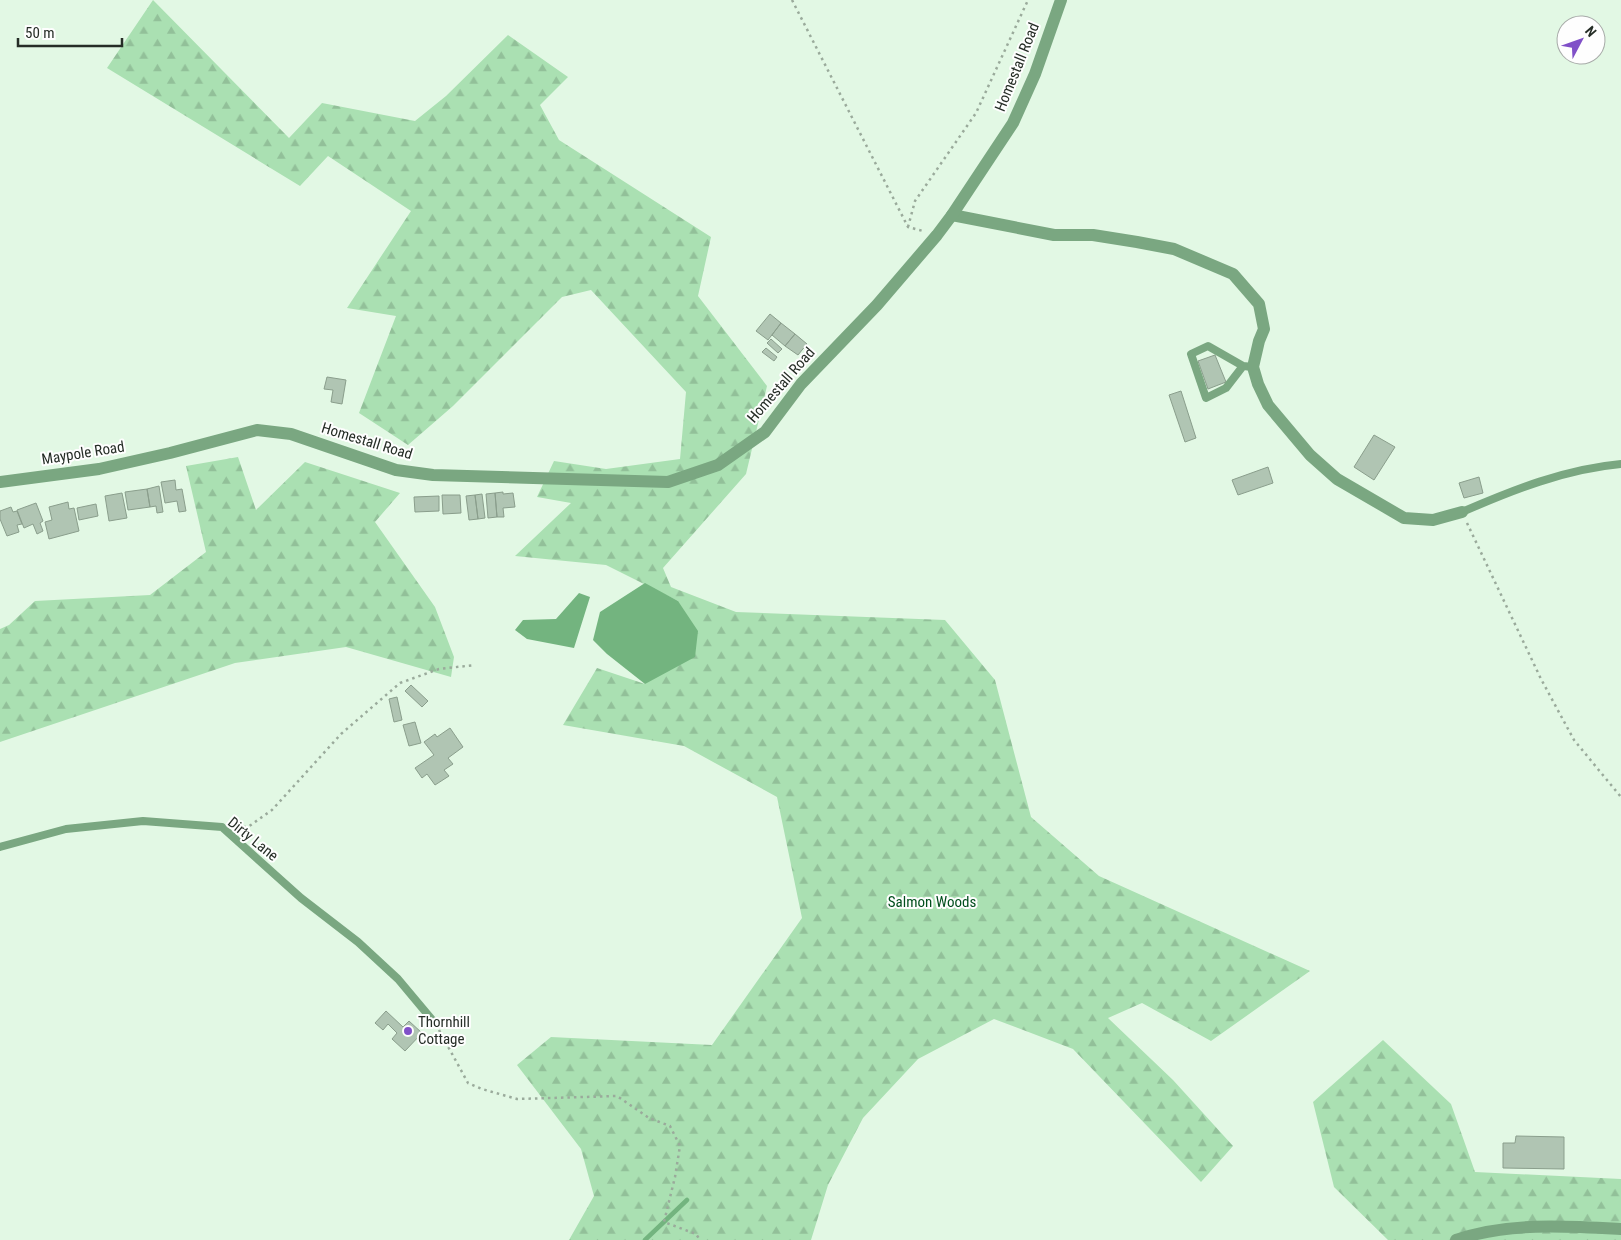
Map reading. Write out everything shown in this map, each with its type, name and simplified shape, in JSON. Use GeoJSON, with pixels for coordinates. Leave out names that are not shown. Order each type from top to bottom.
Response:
{"type":"FeatureCollection","features":[{"type":"Feature","properties":{"kind":"street","name":"Homestall Road"},"geometry":{"type":"LineString","coordinates":[[170,454],[257,430],[291,434],[396,470],[433,475],[668,482],[718,465],[764,432],[801,384],[877,305],[952,215],[1012,123],[1035,74],[1061,0]]}},
{"type":"Feature","properties":{"kind":"street"},"geometry":{"type":"LineString","coordinates":[[952,215],[1054,235],[1094,235],[1174,249],[1233,274],[1259,304],[1264,329],[1248,366],[1268,405],[1310,455],[1337,479],[1404,518],[1433,520],[1462,512]]}},
{"type":"Feature","properties":{"kind":"street","name":"Maypole Road"},"geometry":{"type":"LineString","coordinates":[[0,482],[99,469],[170,454]]}},
{"type":"Feature","properties":{"kind":"street"},"geometry":{"type":"LineString","coordinates":[[1456,1240],[1518,1227],[1569,1226],[1621,1229]]}},
{"type":"Feature","properties":{"kind":"lane"},"geometry":{"type":"LineString","coordinates":[[1208,346],[1248,366],[1226,388],[1206,398],[1191,354],[1208,346]]}},
{"type":"Feature","properties":{"kind":"lane"},"geometry":{"type":"LineString","coordinates":[[1462,512],[1509,491],[1566,473],[1621,464]]}},
{"type":"Feature","properties":{"kind":"lane","name":"Dirty Lane"},"geometry":{"type":"LineString","coordinates":[[0,847],[66,829],[143,820],[222,827],[301,898],[358,942],[398,979],[434,1022]]}},
{"type":"Feature","properties":{"kind":"path"},"geometry":{"type":"LineString","coordinates":[[792,0],[908,227],[937,235]]}},
{"type":"Feature","properties":{"kind":"path"},"geometry":{"type":"LineString","coordinates":[[908,227],[915,201],[976,113],[1028,0]]}},
{"type":"Feature","properties":{"kind":"path"},"geometry":{"type":"LineString","coordinates":[[1462,512],[1541,679],[1574,740],[1621,797]]}},
{"type":"Feature","properties":{"kind":"path"},"geometry":{"type":"LineString","coordinates":[[222,827],[248,827],[272,810],[341,734],[400,683],[439,669],[475,665]]}},
{"type":"Feature","properties":{"kind":"path"},"geometry":{"type":"LineString","coordinates":[[434,1022],[468,1082],[482,1089],[517,1099],[617,1096],[649,1118],[670,1126],[680,1146],[664,1222],[696,1234],[700,1240]]}},
{"type":"Feature","properties":{"kind":"green space","name":"Salmon Woods"},"geometry":{"type":"Polygon","coordinates":[[[153,0],[289,138],[322,103],[415,121],[446,96],[508,35],[568,77],[540,105],[559,140],[711,237],[698,296],[767,386],[746,474],[663,568],[671,587],[736,612],[945,620],[995,680],[1031,817],[1099,876],[1310,971],[1211,1041],[1142,1003],[1108,1018],[1173,1080],[1233,1146],[1201,1182],[1073,1049],[994,1019],[918,1059],[863,1118],[828,1185],[811,1240],[569,1240],[594,1196],[581,1149],[517,1065],[551,1037],[712,1045],[802,918],[777,797],[684,746],[563,725],[597,668],[645,684],[678,601],[606,565],[515,556],[571,503],[537,497],[554,461],[606,469],[680,459],[686,392],[591,290],[562,297],[453,406],[408,445],[359,413],[396,316],[347,308],[411,211],[328,156],[300,186],[107,68],[153,0]]]}},
{"type":"Feature","properties":{"kind":"green space"},"geometry":{"type":"Polygon","coordinates":[[[238,457],[256,510],[305,462],[400,493],[375,522],[435,607],[454,657],[451,677],[346,647],[235,663],[0,742],[0,629],[9,625],[35,601],[150,595],[206,552],[186,466],[238,457]]]}},
{"type":"Feature","properties":{"kind":"green space"},"geometry":{"type":"Polygon","coordinates":[[[1383,1040],[1451,1104],[1475,1172],[1621,1179],[1621,1240],[1388,1240],[1334,1187],[1313,1102],[1383,1040]]]}},
{"type":"Feature","properties":{"kind":"shaded area"},"geometry":{"type":"Polygon","coordinates":[[[645,583],[678,601],[698,631],[695,657],[645,684],[607,654],[593,640],[600,612],[645,583]]]}},
{"type":"Feature","properties":{"kind":"shaded area"},"geometry":{"type":"Polygon","coordinates":[[[579,593],[590,597],[574,648],[527,639],[515,630],[523,620],[556,619],[579,593]]]}},
{"type":"Feature","properties":{"kind":"building"},"geometry":{"type":"Polygon","coordinates":[[[770,314],[781,323],[768,340],[756,331],[770,314]]]}},
{"type":"Feature","properties":{"kind":"building"},"geometry":{"type":"Polygon","coordinates":[[[781,323],[795,334],[785,346],[772,335],[781,323]]]}},
{"type":"Feature","properties":{"kind":"building"},"geometry":{"type":"Polygon","coordinates":[[[795,334],[807,344],[798,355],[785,346],[795,334]]]}},
{"type":"Feature","properties":{"kind":"building"},"geometry":{"type":"Polygon","coordinates":[[[771,339],[782,349],[778,353],[767,343],[771,339]]]}},
{"type":"Feature","properties":{"kind":"building"},"geometry":{"type":"Polygon","coordinates":[[[766,348],[777,357],[774,361],[762,352],[766,348]]]}},
{"type":"Feature","properties":{"kind":"building"},"geometry":{"type":"Polygon","coordinates":[[[1215,355],[1226,382],[1208,389],[1198,361],[1215,355]]]}},
{"type":"Feature","properties":{"kind":"building"},"geometry":{"type":"Polygon","coordinates":[[[327,377],[346,380],[342,404],[331,402],[333,390],[324,389],[327,377]]]}},
{"type":"Feature","properties":{"kind":"building"},"geometry":{"type":"Polygon","coordinates":[[[1181,391],[1196,438],[1185,442],[1169,395],[1181,391]]]}},
{"type":"Feature","properties":{"kind":"building"},"geometry":{"type":"Polygon","coordinates":[[[1374,435],[1395,447],[1374,480],[1354,467],[1374,435]]]}},
{"type":"Feature","properties":{"kind":"building"},"geometry":{"type":"Polygon","coordinates":[[[1268,467],[1273,483],[1238,495],[1232,480],[1268,467]]]}},
{"type":"Feature","properties":{"kind":"building"},"geometry":{"type":"Polygon","coordinates":[[[1479,477],[1483,493],[1464,498],[1459,483],[1479,477]]]}},
{"type":"Feature","properties":{"kind":"building"},"geometry":{"type":"Polygon","coordinates":[[[175,480],[176,490],[182,489],[186,511],[179,512],[177,501],[165,503],[161,482],[175,480]]]}},
{"type":"Feature","properties":{"kind":"building"},"geometry":{"type":"Polygon","coordinates":[[[159,486],[163,512],[157,513],[156,506],[150,507],[147,489],[159,486]]]}},
{"type":"Feature","properties":{"kind":"building"},"geometry":{"type":"Polygon","coordinates":[[[147,489],[150,507],[128,510],[125,492],[147,489]]]}},
{"type":"Feature","properties":{"kind":"building"},"geometry":{"type":"Polygon","coordinates":[[[503,492],[503,494],[513,493],[515,507],[503,508],[504,517],[497,517],[495,493],[503,492]]]}},
{"type":"Feature","properties":{"kind":"building"},"geometry":{"type":"Polygon","coordinates":[[[122,493],[127,518],[109,521],[105,496],[122,493]]]}},
{"type":"Feature","properties":{"kind":"building"},"geometry":{"type":"Polygon","coordinates":[[[495,493],[497,517],[488,518],[486,494],[495,493]]]}},
{"type":"Feature","properties":{"kind":"building"},"geometry":{"type":"Polygon","coordinates":[[[482,494],[485,518],[478,519],[475,495],[482,494]]]}},
{"type":"Feature","properties":{"kind":"building"},"geometry":{"type":"Polygon","coordinates":[[[442,495],[460,495],[461,513],[443,514],[442,495]]]}},
{"type":"Feature","properties":{"kind":"building"},"geometry":{"type":"Polygon","coordinates":[[[475,495],[478,519],[469,520],[466,496],[475,495]]]}},
{"type":"Feature","properties":{"kind":"building"},"geometry":{"type":"Polygon","coordinates":[[[439,496],[439,511],[415,512],[414,497],[439,496]]]}},
{"type":"Feature","properties":{"kind":"building"},"geometry":{"type":"Polygon","coordinates":[[[68,502],[69,509],[74,508],[79,531],[49,539],[45,522],[52,520],[49,507],[68,502]]]}},
{"type":"Feature","properties":{"kind":"building"},"geometry":{"type":"Polygon","coordinates":[[[36,503],[43,521],[40,523],[43,531],[37,534],[33,524],[24,528],[17,510],[36,503]]]}},
{"type":"Feature","properties":{"kind":"building"},"geometry":{"type":"Polygon","coordinates":[[[96,504],[98,516],[79,520],[77,508],[96,504]]]}},
{"type":"Feature","properties":{"kind":"building"},"geometry":{"type":"Polygon","coordinates":[[[11,507],[13,512],[17,511],[22,524],[17,525],[19,532],[7,536],[0,519],[0,511],[11,507]]]}},
{"type":"Feature","properties":{"kind":"building"},"geometry":{"type":"Polygon","coordinates":[[[411,685],[428,701],[422,707],[405,691],[411,685]]]}},
{"type":"Feature","properties":{"kind":"building"},"geometry":{"type":"Polygon","coordinates":[[[397,697],[402,720],[394,722],[389,699],[397,697]]]}},
{"type":"Feature","properties":{"kind":"building"},"geometry":{"type":"Polygon","coordinates":[[[415,722],[421,743],[409,746],[403,725],[415,722]]]}},
{"type":"Feature","properties":{"kind":"building"},"geometry":{"type":"Polygon","coordinates":[[[450,728],[463,747],[448,758],[453,764],[444,770],[449,776],[435,785],[427,774],[422,778],[415,768],[434,755],[424,742],[435,734],[437,737],[450,728]]]}},
{"type":"Feature","properties":{"kind":"building","name":"Thornhill Cottage"},"geometry":{"type":"Polygon","coordinates":[[[386,1011],[403,1027],[409,1021],[422,1033],[405,1051],[392,1039],[397,1033],[388,1024],[383,1030],[375,1023],[386,1011]]]}},
{"type":"Feature","properties":{"kind":"building"},"geometry":{"type":"Polygon","coordinates":[[[1516,1136],[1564,1137],[1564,1169],[1503,1168],[1503,1143],[1515,1143],[1516,1136]]]}},
{"type":"Feature","properties":{"kind":"waterway"},"geometry":{"type":"LineString","coordinates":[[645,1240],[687,1200]]}},
{"type":"Feature","properties":{"kind":"place","name":"Thornhill Cottage"},"geometry":{"type":"Point","coordinates":[408,1031]}}]}
